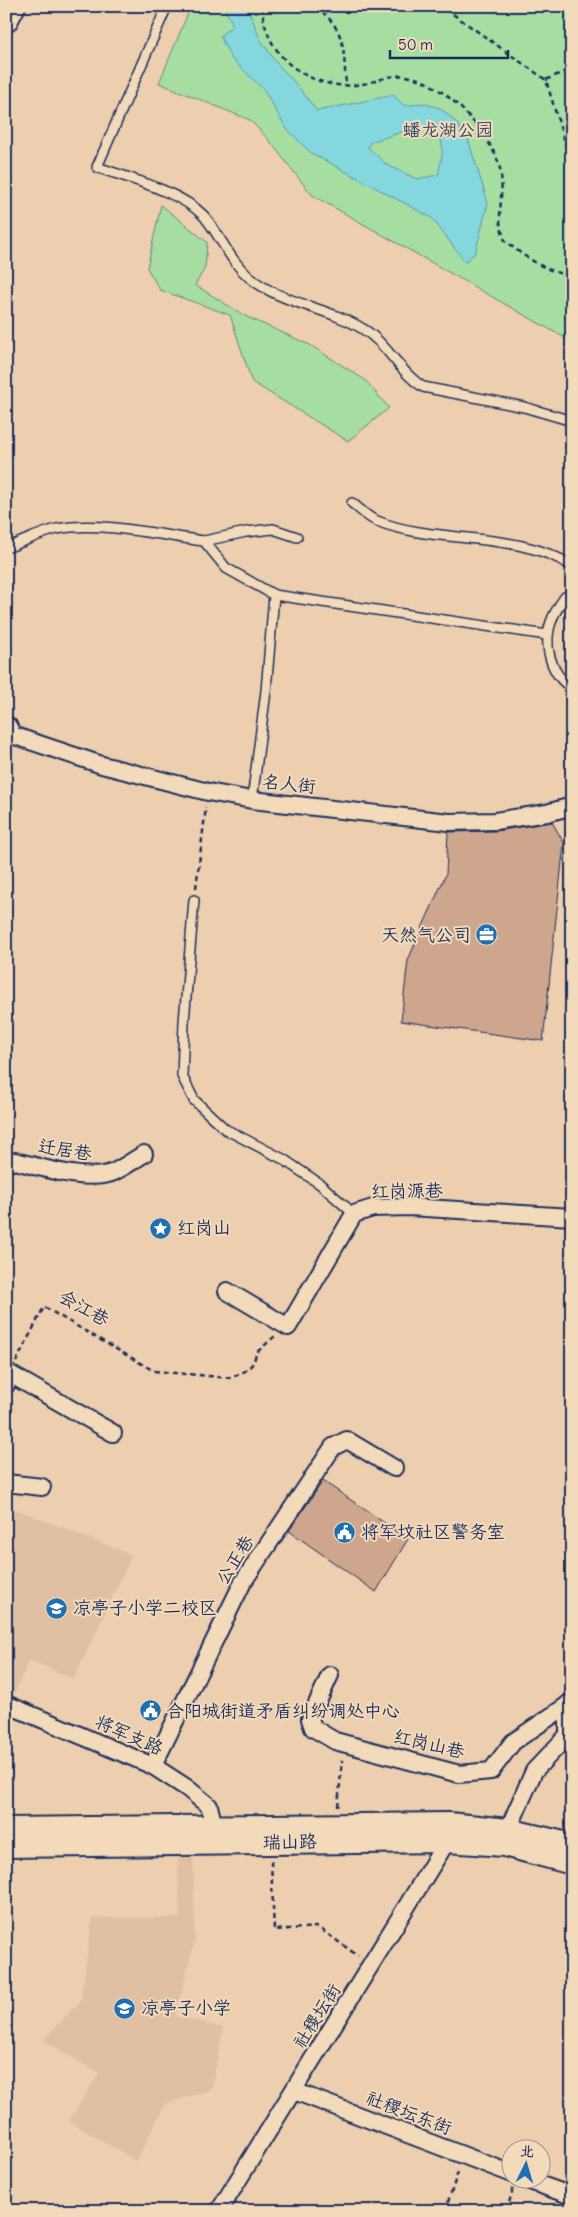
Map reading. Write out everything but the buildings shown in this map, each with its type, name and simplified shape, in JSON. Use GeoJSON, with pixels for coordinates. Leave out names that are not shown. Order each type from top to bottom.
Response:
{"type":"FeatureCollection","features":[{"type":"Feature","properties":{"kind":"main road"},"geometry":{"type":"LineString","coordinates":[[6,21],[14,6]]}},
{"type":"Feature","properties":{"kind":"main road","name":"瑞山路"},"geometry":{"type":"LineString","coordinates":[[6,1829],[449,1824],[508,1830],[572,1845]]}},
{"type":"Feature","properties":{"kind":"main road","name":"瑞山路"},"geometry":{"type":"LineString","coordinates":[[6,1846],[448,1841],[504,1846],[572,1863]]}},
{"type":"Feature","properties":{"kind":"street","name":"名人街"},"geometry":{"type":"LineString","coordinates":[[7,733],[102,765],[208,792],[252,800],[449,822],[495,821],[547,813],[572,806]]}},
{"type":"Feature","properties":{"kind":"street","name":"迁居巷"},"geometry":{"type":"LineString","coordinates":[[6,1164],[15,1161],[96,1176],[113,1173],[144,1154]]}},
{"type":"Feature","properties":{"kind":"street","name":"红岗源巷"},"geometry":{"type":"LineString","coordinates":[[288,1327],[354,1214],[373,1208],[409,1207],[572,1217]]}},
{"type":"Feature","properties":{"kind":"street"},"geometry":{"type":"LineString","coordinates":[[228,1291],[288,1327]]}},
{"type":"Feature","properties":{"kind":"street"},"geometry":{"type":"LineString","coordinates":[[8,1380],[112,1433]]}},
{"type":"Feature","properties":{"kind":"street","name":"公正巷"},"geometry":{"type":"LineString","coordinates":[[153,1766],[243,1582],[334,1447],[347,1440],[394,1468]]}},
{"type":"Feature","properties":{"kind":"street"},"geometry":{"type":"LineString","coordinates":[[6,1483],[42,1487]]}},
{"type":"Feature","properties":{"kind":"street","name":"红岗山巷"},"geometry":{"type":"LineString","coordinates":[[330,1676],[310,1719],[310,1724],[313,1728],[335,1741],[460,1774],[490,1771],[513,1742],[570,1703]]}},
{"type":"Feature","properties":{"kind":"street"},"geometry":{"type":"LineString","coordinates":[[508,1830],[534,1771],[568,1735],[570,1703]]}},
{"type":"Feature","properties":{"kind":"street","name":"将军支路"},"geometry":{"type":"LineString","coordinates":[[6,1704],[153,1766],[187,1788],[209,1806],[214,1827]]}},
{"type":"Feature","properties":{"kind":"street","name":"社稷坛街"},"geometry":{"type":"LineString","coordinates":[[219,2211],[448,1841]]}},
{"type":"Feature","properties":{"kind":"street","name":"社稷坛东街"},"geometry":{"type":"LineString","coordinates":[[294,2091],[463,2155],[500,2172]]}},
{"type":"Feature","properties":{"kind":"street","name":"社稷坛东街"},"geometry":{"type":"LineString","coordinates":[[550,2190],[572,2196]]}},
{"type":"Feature","properties":{"kind":"lane"},"geometry":{"type":"LineString","coordinates":[[167,6],[97,167],[160,189],[184,202],[203,215],[233,260],[250,278],[272,291],[364,329],[385,348],[412,380],[423,387],[480,397],[572,421]]}},
{"type":"Feature","properties":{"kind":"lane"},"geometry":{"type":"LineString","coordinates":[[352,503],[375,520],[398,528],[533,548],[572,566]]}},
{"type":"Feature","properties":{"kind":"lane"},"geometry":{"type":"LineString","coordinates":[[6,548],[55,530],[72,527],[95,527],[204,541],[246,532],[273,530],[297,537]]}},
{"type":"Feature","properties":{"kind":"lane"},"geometry":{"type":"LineString","coordinates":[[204,541],[226,568],[274,595],[547,635]]}},
{"type":"Feature","properties":{"kind":"lane"},"geometry":{"type":"LineString","coordinates":[[252,800],[266,691],[274,595]]}},
{"type":"Feature","properties":{"kind":"lane"},"geometry":{"type":"LineString","coordinates":[[565,597],[553,616],[547,635],[551,663],[563,683],[572,688]]}},
{"type":"Feature","properties":{"kind":"lane"},"geometry":{"type":"LineString","coordinates":[[194,900],[184,1022],[182,1076],[194,1100],[225,1129],[283,1159],[320,1184],[354,1214]]}},
{"type":"Feature","properties":{"kind":"path"},"geometry":{"type":"LineString","coordinates":[[262,6],[263,22],[273,45],[288,65],[317,81],[346,85],[362,84],[393,75],[411,76],[430,84],[457,103],[479,129],[497,158],[502,175],[500,222],[504,242],[529,260],[557,274],[572,276]]}},
{"type":"Feature","properties":{"kind":"path"},"geometry":{"type":"LineString","coordinates":[[314,6],[330,18],[337,28],[342,44],[346,85]]}},
{"type":"Feature","properties":{"kind":"path"},"geometry":{"type":"LineString","coordinates":[[437,6],[450,12],[546,80],[572,167]]}},
{"type":"Feature","properties":{"kind":"path"},"geometry":{"type":"LineString","coordinates":[[564,6],[572,16]]}},
{"type":"Feature","properties":{"kind":"path"},"geometry":{"type":"LineString","coordinates":[[546,80],[572,68]]}},
{"type":"Feature","properties":{"kind":"path"},"geometry":{"type":"LineString","coordinates":[[194,900],[208,792]]}},
{"type":"Feature","properties":{"kind":"path","name":"会江巷"},"geometry":{"type":"LineString","coordinates":[[8,1380],[44,1307],[154,1370],[231,1378],[247,1370],[254,1362],[256,1353],[265,1342],[288,1327]]}},
{"type":"Feature","properties":{"kind":"path"},"geometry":{"type":"LineString","coordinates":[[336,1826],[344,1743]]}},
{"type":"Feature","properties":{"kind":"path"},"geometry":{"type":"LineString","coordinates":[[270,1842],[274,1930],[318,1927],[371,1965]]}},
{"type":"Feature","properties":{"kind":"path"},"geometry":{"type":"LineString","coordinates":[[445,2211],[463,2155]]}},
{"type":"Feature","properties":{"kind":"path"},"geometry":{"type":"LineString","coordinates":[[507,2211],[514,2190]]}},
{"type":"Feature","properties":{"kind":"shaded area","name":"凉亭子小学二校区"},"geometry":{"type":"Polygon","coordinates":[[[15,1509],[132,1555],[74,1679],[29,1660],[9,1705],[6,1704],[6,1530],[15,1509]]]}},
{"type":"Feature","properties":{"kind":"shaded area","name":"凉亭子小学"},"geometry":{"type":"Polygon","coordinates":[[[177,1843],[193,1843],[195,1940],[175,2016],[223,2028],[212,2089],[165,2104],[136,2161],[69,2121],[99,2073],[43,2040],[81,2000],[92,1918],[180,1918],[177,1843]]]}},
{"type":"Feature","properties":{"kind":"green space","name":"蟠龙湖公园"},"geometry":{"type":"Polygon","coordinates":[[[191,6],[572,6],[572,342],[312,195],[268,139],[250,120],[159,83],[191,6]]]}},
{"type":"Feature","properties":{"kind":"green space"},"geometry":{"type":"Polygon","coordinates":[[[161,205],[207,242],[205,268],[195,285],[245,316],[310,345],[365,380],[389,408],[348,441],[252,382],[230,315],[160,290],[147,268],[161,205]]]}},
{"type":"Feature","properties":{"kind":"water"},"geometry":{"type":"Polygon","coordinates":[[[223,6],[247,6],[260,39],[275,61],[317,111],[393,95],[405,106],[422,103],[440,108],[455,121],[468,139],[488,203],[475,253],[465,262],[432,218],[311,153],[286,128],[264,90],[231,58],[220,36],[233,25],[223,6]],[[429,126],[411,129],[371,142],[368,147],[387,165],[417,179],[438,175],[442,148],[439,135],[429,126]]]}},
{"type":"Feature","properties":{"kind":"place","name":"天然气公司"},"geometry":{"type":"Point","coordinates":[487,935]}},
{"type":"Feature","properties":{"kind":"place","name":"红岗山"},"geometry":{"type":"Point","coordinates":[161,1228]}},
{"type":"Feature","properties":{"kind":"place","name":"将军坟社区警务室"},"geometry":{"type":"Point","coordinates":[345,1532]}},
{"type":"Feature","properties":{"kind":"place","name":"凉亭子小学二校区"},"geometry":{"type":"Point","coordinates":[57,1608]}},
{"type":"Feature","properties":{"kind":"place","name":"合阳城街道矛盾纠纷调处中心"},"geometry":{"type":"Point","coordinates":[150,1711]}},
{"type":"Feature","properties":{"kind":"place","name":"凉亭子小学"},"geometry":{"type":"Point","coordinates":[125,2008]}}]}
